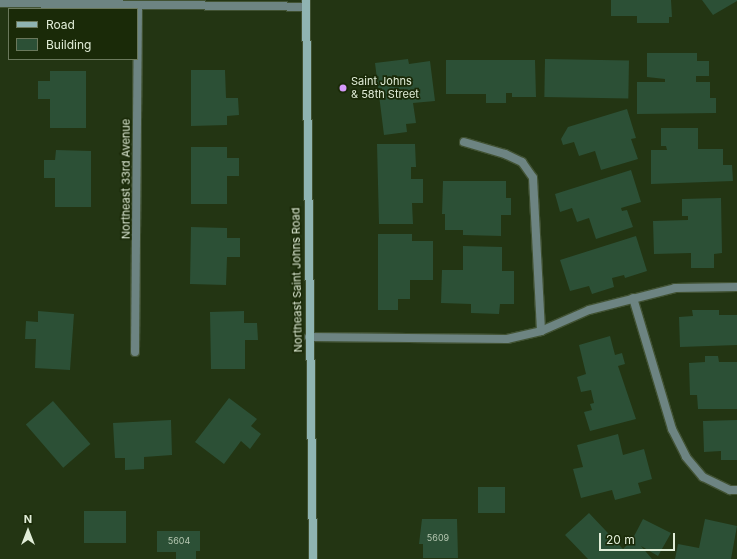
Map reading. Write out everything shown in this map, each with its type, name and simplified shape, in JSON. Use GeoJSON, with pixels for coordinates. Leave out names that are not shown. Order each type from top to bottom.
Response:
{"type":"FeatureCollection","features":[{"type":"Feature","properties":{"kind":"main road","name":"Northeast Saint Johns Road"},"geometry":{"type":"LineString","coordinates":[[306,4],[313,559]]}},
{"type":"Feature","properties":{"kind":"street"},"geometry":{"type":"LineString","coordinates":[[0,3],[138,6],[306,4]]}},
{"type":"Feature","properties":{"kind":"street","name":"Northeast 33rd Avenue"},"geometry":{"type":"LineString","coordinates":[[135,352],[138,60]]}},
{"type":"Feature","properties":{"kind":"street"},"geometry":{"type":"LineString","coordinates":[[464,142],[505,154],[522,162],[533,178],[541,332]]}},
{"type":"Feature","properties":{"kind":"street"},"geometry":{"type":"LineString","coordinates":[[309,337],[507,339],[541,332],[589,310],[675,288],[737,287]]}},
{"type":"Feature","properties":{"kind":"street"},"geometry":{"type":"LineString","coordinates":[[633,298],[672,429],[686,457],[703,477],[730,490],[737,490]]}},
{"type":"Feature","properties":{"kind":"building"},"geometry":{"type":"Polygon","coordinates":[[[611,0],[671,0],[672,17],[669,17],[669,23],[637,23],[637,16],[611,16],[611,0]]]}},
{"type":"Feature","properties":{"kind":"building"},"geometry":{"type":"Polygon","coordinates":[[[702,0],[737,0],[737,1],[713,15],[702,0]]]}},
{"type":"Feature","properties":{"kind":"building"},"geometry":{"type":"Polygon","coordinates":[[[647,53],[697,53],[697,61],[709,61],[709,76],[696,76],[696,82],[710,82],[710,98],[716,98],[716,113],[637,114],[637,82],[665,82],[665,79],[647,77],[647,53]]]}},
{"type":"Feature","properties":{"kind":"building"},"geometry":{"type":"Polygon","coordinates":[[[408,59],[409,64],[430,61],[435,101],[413,103],[416,123],[406,124],[407,132],[384,135],[375,63],[408,59]]]}},
{"type":"Feature","properties":{"kind":"building"},"geometry":{"type":"Polygon","coordinates":[[[545,59],[629,60],[628,98],[544,97],[545,59]]]}},
{"type":"Feature","properties":{"kind":"building"},"geometry":{"type":"Polygon","coordinates":[[[446,60],[535,60],[536,97],[512,97],[512,93],[506,93],[506,103],[486,103],[486,94],[446,94],[446,60]]]}},
{"type":"Feature","properties":{"kind":"building"},"geometry":{"type":"Polygon","coordinates":[[[191,70],[225,70],[226,98],[238,98],[239,115],[227,116],[227,125],[191,126],[191,70]]]}},
{"type":"Feature","properties":{"kind":"building"},"geometry":{"type":"Polygon","coordinates":[[[50,71],[86,71],[86,128],[50,128],[50,99],[38,99],[38,81],[50,81],[50,71]]]}},
{"type":"Feature","properties":{"kind":"building"},"geometry":{"type":"Polygon","coordinates":[[[627,109],[636,138],[631,139],[638,159],[601,170],[595,151],[579,156],[574,142],[563,145],[561,139],[568,127],[627,109]]]}},
{"type":"Feature","properties":{"kind":"building"},"geometry":{"type":"Polygon","coordinates":[[[661,128],[698,128],[698,149],[723,149],[723,165],[732,165],[733,181],[651,184],[651,150],[667,150],[666,146],[661,146],[661,128]]]}},
{"type":"Feature","properties":{"kind":"building"},"geometry":{"type":"Polygon","coordinates":[[[377,144],[415,144],[416,167],[411,167],[411,179],[423,179],[423,203],[412,203],[413,224],[379,224],[377,144]]]}},
{"type":"Feature","properties":{"kind":"building"},"geometry":{"type":"Polygon","coordinates":[[[191,147],[227,147],[227,158],[239,158],[239,176],[227,176],[227,204],[191,204],[191,147]]]}},
{"type":"Feature","properties":{"kind":"building"},"geometry":{"type":"Polygon","coordinates":[[[56,150],[91,151],[91,207],[55,207],[55,178],[44,178],[44,160],[55,160],[56,150]]]}},
{"type":"Feature","properties":{"kind":"building"},"geometry":{"type":"Polygon","coordinates":[[[631,170],[641,202],[621,208],[622,211],[627,210],[633,227],[596,239],[589,218],[577,222],[572,208],[560,212],[555,194],[631,170]]]}},
{"type":"Feature","properties":{"kind":"building"},"geometry":{"type":"Polygon","coordinates":[[[443,181],[506,181],[506,198],[511,198],[511,215],[501,215],[501,236],[463,235],[463,230],[445,230],[445,214],[442,214],[443,181]]]}},
{"type":"Feature","properties":{"kind":"building"},"geometry":{"type":"Polygon","coordinates":[[[721,198],[722,253],[714,254],[714,268],[691,268],[691,253],[654,254],[653,221],[688,220],[688,216],[682,216],[682,199],[721,198]]]}},
{"type":"Feature","properties":{"kind":"building"},"geometry":{"type":"Polygon","coordinates":[[[191,227],[227,228],[227,238],[240,238],[240,257],[227,257],[226,285],[190,284],[191,227]]]}},
{"type":"Feature","properties":{"kind":"building"},"geometry":{"type":"Polygon","coordinates":[[[378,234],[412,234],[412,241],[433,241],[433,280],[410,280],[410,299],[398,299],[398,310],[378,310],[378,234]]]}},
{"type":"Feature","properties":{"kind":"building"},"geometry":{"type":"Polygon","coordinates":[[[636,236],[647,271],[625,278],[624,275],[612,278],[614,287],[592,294],[589,286],[570,291],[560,260],[636,236]]]}},
{"type":"Feature","properties":{"kind":"building"},"geometry":{"type":"Polygon","coordinates":[[[463,246],[502,247],[502,271],[514,271],[514,304],[500,304],[499,314],[471,313],[471,304],[441,303],[442,270],[463,270],[463,246]]]}},
{"type":"Feature","properties":{"kind":"building"},"geometry":{"type":"Polygon","coordinates":[[[692,310],[719,310],[719,315],[737,315],[737,345],[680,347],[679,317],[693,316],[692,310]]]}},
{"type":"Feature","properties":{"kind":"building"},"geometry":{"type":"Polygon","coordinates":[[[38,311],[74,314],[70,370],[35,368],[36,339],[25,339],[26,321],[38,322],[38,311]]]}},
{"type":"Feature","properties":{"kind":"building"},"geometry":{"type":"Polygon","coordinates":[[[244,311],[244,323],[257,323],[258,340],[245,340],[245,369],[211,369],[210,312],[244,311]]]}},
{"type":"Feature","properties":{"kind":"building"},"geometry":{"type":"Polygon","coordinates":[[[610,336],[615,355],[622,353],[625,364],[618,366],[636,419],[590,431],[584,412],[592,410],[590,404],[594,403],[591,390],[581,392],[577,377],[586,374],[579,345],[610,336]]]}},
{"type":"Feature","properties":{"kind":"building"},"geometry":{"type":"Polygon","coordinates":[[[705,356],[718,356],[719,362],[737,362],[737,409],[698,409],[697,395],[690,395],[689,363],[705,362],[705,356]]]}},
{"type":"Feature","properties":{"kind":"building"},"geometry":{"type":"Polygon","coordinates":[[[229,398],[257,419],[251,426],[261,434],[250,449],[241,441],[224,464],[195,442],[229,398]]]}},
{"type":"Feature","properties":{"kind":"building"},"geometry":{"type":"Polygon","coordinates":[[[53,401],[90,444],[63,468],[26,425],[53,401]]]}},
{"type":"Feature","properties":{"kind":"building"},"geometry":{"type":"Polygon","coordinates":[[[171,420],[172,455],[144,457],[144,469],[125,470],[125,458],[115,458],[113,423],[171,420]]]}},
{"type":"Feature","properties":{"kind":"building"},"geometry":{"type":"Polygon","coordinates":[[[737,420],[737,460],[721,460],[721,451],[704,452],[703,421],[737,420]]]}},
{"type":"Feature","properties":{"kind":"building"},"geometry":{"type":"Polygon","coordinates":[[[618,434],[623,455],[644,449],[652,479],[638,483],[641,493],[615,500],[612,490],[581,498],[573,469],[583,467],[577,445],[618,434]]]}},
{"type":"Feature","properties":{"kind":"building"},"geometry":{"type":"Polygon","coordinates":[[[478,487],[505,487],[505,513],[478,513],[478,487]]]}},
{"type":"Feature","properties":{"kind":"building"},"geometry":{"type":"Polygon","coordinates":[[[84,511],[126,511],[126,543],[84,543],[84,511]]]}},
{"type":"Feature","properties":{"kind":"building"},"geometry":{"type":"Polygon","coordinates":[[[589,513],[623,549],[632,540],[643,519],[671,533],[658,556],[641,546],[652,559],[588,559],[565,535],[589,513]]]}},
{"type":"Feature","properties":{"kind":"building"},"geometry":{"type":"Polygon","coordinates":[[[422,519],[457,519],[458,558],[423,558],[423,544],[419,544],[422,519]]]}},
{"type":"Feature","properties":{"kind":"building"},"geometry":{"type":"Polygon","coordinates":[[[705,519],[737,526],[731,559],[675,559],[678,544],[699,548],[705,519]]]}},
{"type":"Feature","properties":{"kind":"building"},"geometry":{"type":"Polygon","coordinates":[[[157,531],[200,531],[200,551],[196,551],[196,559],[176,559],[176,552],[157,552],[157,531]]]}},
{"type":"Feature","properties":{"kind":"place","name":"Saint Johns & 58th Street"},"geometry":{"type":"Point","coordinates":[343,88]}}]}
